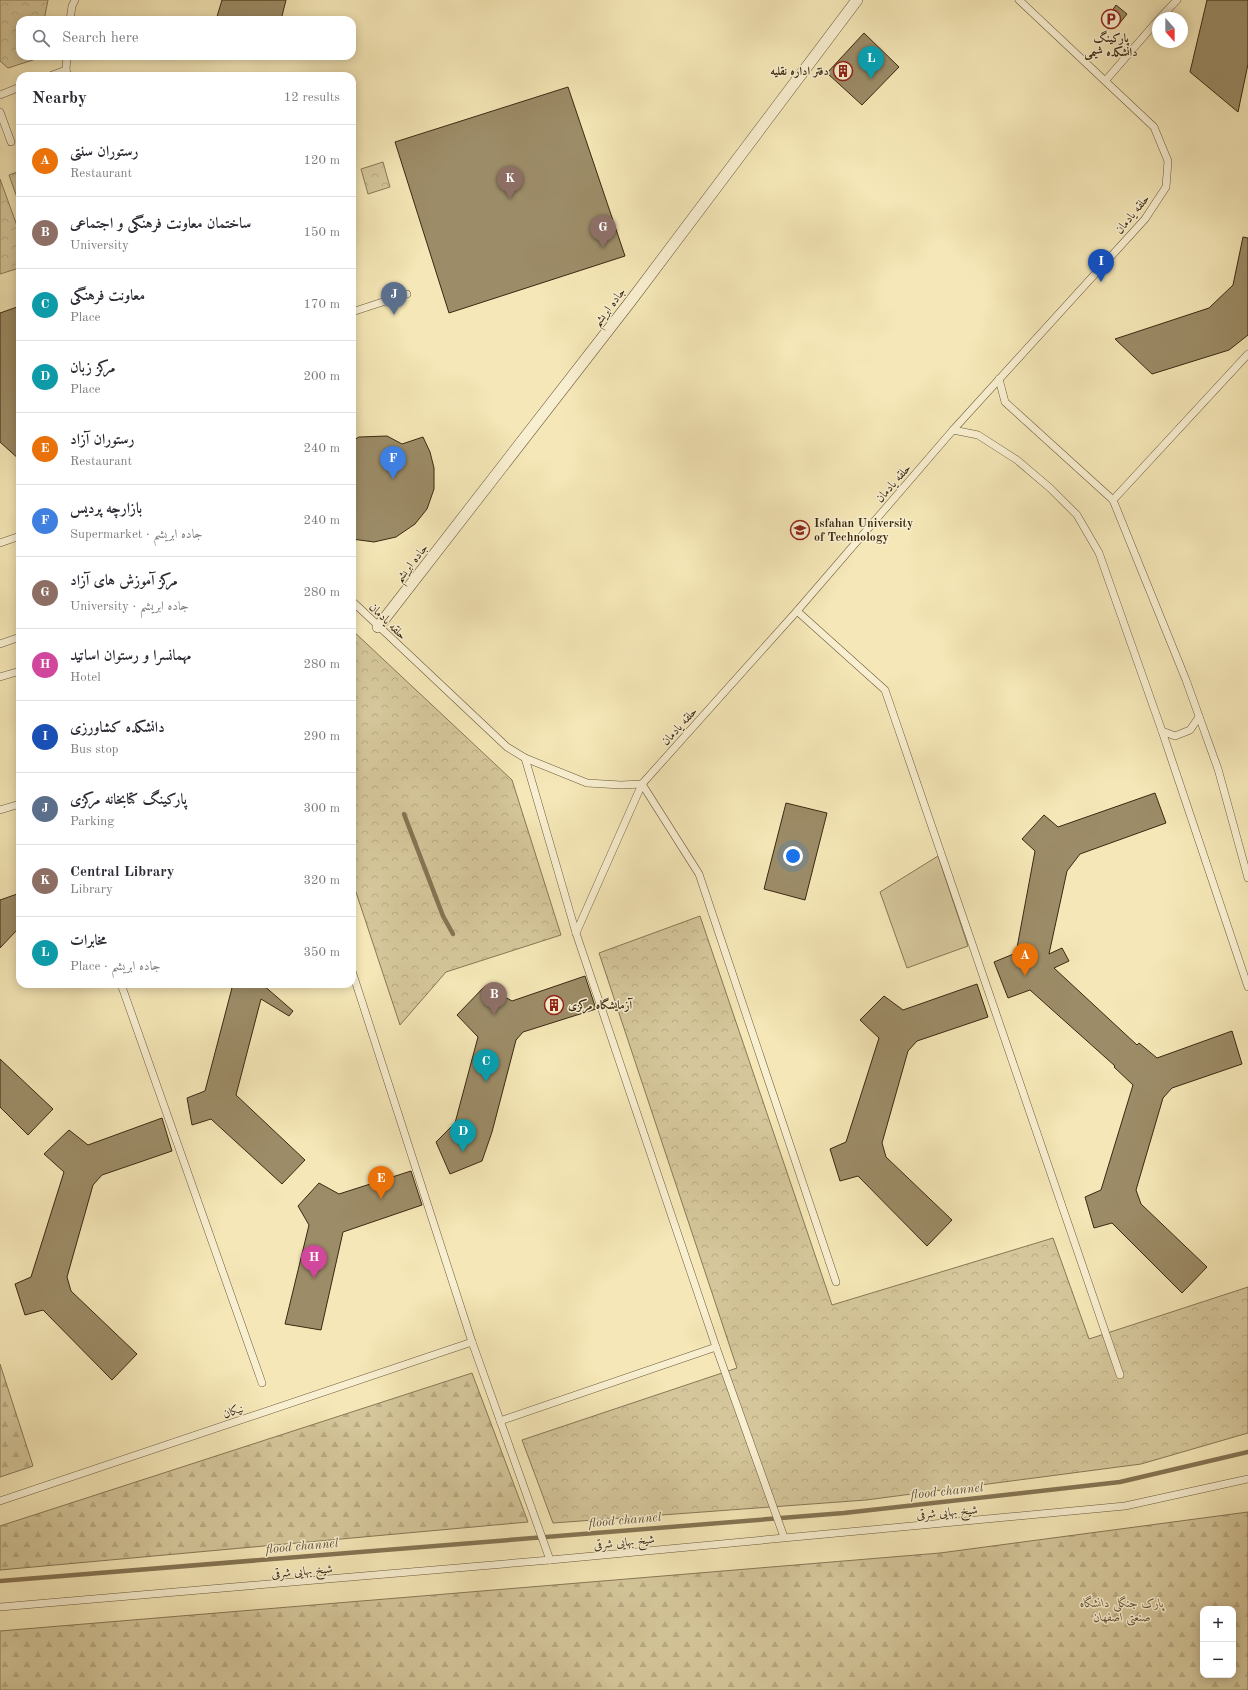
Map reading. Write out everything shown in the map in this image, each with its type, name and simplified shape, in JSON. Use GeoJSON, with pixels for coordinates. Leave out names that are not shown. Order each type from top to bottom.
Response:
{"type":"FeatureCollection","features":[{"type":"Feature","properties":{"kind":"street","name":"جاده ابریشم"},"geometry":{"type":"LineString","coordinates":[[378,627],[630,302],[857,0]]}},
{"type":"Feature","properties":{"kind":"lane"},"geometry":{"type":"LineString","coordinates":[[71,16],[72,6],[75,0]]}},
{"type":"Feature","properties":{"kind":"lane","name":"حلقه یادمان"},"geometry":{"type":"LineString","coordinates":[[356,605],[507,747],[525,758],[587,783],[622,785],[642,784],[797,611],[953,430],[1145,219],[1166,187],[1168,161],[1154,127],[1106,80],[1019,0]]}},
{"type":"Feature","properties":{"kind":"lane"},"geometry":{"type":"LineString","coordinates":[[1166,12],[1177,0]]}},
{"type":"Feature","properties":{"kind":"lane"},"geometry":{"type":"LineString","coordinates":[[1106,80],[1152,27]]}},
{"type":"Feature","properties":{"kind":"lane"},"geometry":{"type":"LineString","coordinates":[[67,60],[67,72]]}},
{"type":"Feature","properties":{"kind":"lane"},"geometry":{"type":"LineString","coordinates":[[0,95],[16,89]]}},
{"type":"Feature","properties":{"kind":"lane"},"geometry":{"type":"LineString","coordinates":[[0,112],[12,142]]}},
{"type":"Feature","properties":{"kind":"lane"},"geometry":{"type":"LineString","coordinates":[[356,311],[407,294]]}},
{"type":"Feature","properties":{"kind":"lane"},"geometry":{"type":"LineString","coordinates":[[1113,500],[1248,354]]}},
{"type":"Feature","properties":{"kind":"lane"},"geometry":{"type":"LineString","coordinates":[[999,379],[1005,402],[1113,500],[1150,589],[1218,769],[1248,878]]}},
{"type":"Feature","properties":{"kind":"lane"},"geometry":{"type":"LineString","coordinates":[[953,430],[978,435],[1017,460],[1050,488],[1077,515],[1099,553],[1162,731],[1248,987]]}},
{"type":"Feature","properties":{"kind":"lane"},"geometry":{"type":"LineString","coordinates":[[0,543],[16,537]]}},
{"type":"Feature","properties":{"kind":"lane"},"geometry":{"type":"LineString","coordinates":[[797,611],[885,690],[1120,1375]]}},
{"type":"Feature","properties":{"kind":"lane"},"geometry":{"type":"LineString","coordinates":[[0,644],[16,638]]}},
{"type":"Feature","properties":{"kind":"lane"},"geometry":{"type":"LineString","coordinates":[[0,677],[16,672]]}},
{"type":"Feature","properties":{"kind":"lane"},"geometry":{"type":"LineString","coordinates":[[1162,731],[1175,736],[1190,730],[1199,717]]}},
{"type":"Feature","properties":{"kind":"lane"},"geometry":{"type":"LineString","coordinates":[[525,758],[576,933],[716,1347],[784,1537]]}},
{"type":"Feature","properties":{"kind":"lane"},"geometry":{"type":"LineString","coordinates":[[576,933],[642,784]]}},
{"type":"Feature","properties":{"kind":"lane"},"geometry":{"type":"LineString","coordinates":[[642,784],[699,874],[836,1282]]}},
{"type":"Feature","properties":{"kind":"lane"},"geometry":{"type":"LineString","coordinates":[[0,810],[16,805]]}},
{"type":"Feature","properties":{"kind":"lane"},"geometry":{"type":"LineString","coordinates":[[356,983],[472,1342],[532,1506],[550,1560]]}},
{"type":"Feature","properties":{"kind":"lane"},"geometry":{"type":"LineString","coordinates":[[122,988],[262,1383]]}},
{"type":"Feature","properties":{"kind":"lane","name":"نیکان"},"geometry":{"type":"LineString","coordinates":[[0,1501],[472,1342]]}},
{"type":"Feature","properties":{"kind":"lane"},"geometry":{"type":"LineString","coordinates":[[500,1421],[716,1347]]}},
{"type":"Feature","properties":{"kind":"lane","name":"شیخ بهایی شرقی"},"geometry":{"type":"LineString","coordinates":[[0,1607],[550,1560],[1125,1506],[1248,1479]]}},
{"type":"Feature","properties":{"kind":"green space"},"geometry":{"type":"Polygon","coordinates":[[[0,0],[48,0],[45,16],[16,16],[16,60],[33,60],[8,68],[0,61],[0,0]]]}},
{"type":"Feature","properties":{"kind":"green space"},"geometry":{"type":"Polygon","coordinates":[[[383,162],[390,187],[368,194],[361,169],[383,162]]]}},
{"type":"Feature","properties":{"kind":"green space"},"geometry":{"type":"Polygon","coordinates":[[[16,172],[16,195],[9,175],[16,172]]]}},
{"type":"Feature","properties":{"kind":"green space"},"geometry":{"type":"Polygon","coordinates":[[[0,179],[16,223],[16,269],[0,274],[0,179]]]}},
{"type":"Feature","properties":{"kind":"green space"},"geometry":{"type":"Polygon","coordinates":[[[356,634],[512,780],[561,935],[446,972],[400,1025],[356,892],[356,634]]]}},
{"type":"Feature","properties":{"kind":"green space"},"geometry":{"type":"Polygon","coordinates":[[[938,856],[968,946],[907,968],[880,892],[938,856]]]}},
{"type":"Feature","properties":{"kind":"green space"},"geometry":{"type":"Polygon","coordinates":[[[700,916],[832,1305],[1053,1238],[1089,1339],[1248,1287],[1248,1433],[1141,1464],[866,1500],[553,1523],[522,1440],[737,1368],[599,953],[700,916]]]}},
{"type":"Feature","properties":{"kind":"green space"},"geometry":{"type":"Polygon","coordinates":[[[0,1364],[33,1466],[0,1477],[0,1364]]]}},
{"type":"Feature","properties":{"kind":"green space"},"geometry":{"type":"Polygon","coordinates":[[[472,1373],[528,1522],[0,1570],[0,1526],[472,1373]]]}},
{"type":"Feature","properties":{"kind":"green space","name":"پارک جنگلی دانشگاه صنعتی اصفهان"},"geometry":{"type":"Polygon","coordinates":[[[1248,1512],[1248,1690],[0,1690],[0,1631],[940,1553],[1248,1512]]]}},
{"type":"Feature","properties":{"kind":"building"},"geometry":{"type":"Polygon","coordinates":[[[222,0],[286,0],[282,16],[217,16],[222,0]]]}},
{"type":"Feature","properties":{"kind":"building"},"geometry":{"type":"Polygon","coordinates":[[[1207,0],[1248,0],[1248,64],[1238,112],[1190,72],[1207,0]]]}},
{"type":"Feature","properties":{"kind":"building"},"geometry":{"type":"Polygon","coordinates":[[[1116,5],[1127,14],[1119,24],[1109,15],[1116,5]]]}},
{"type":"Feature","properties":{"kind":"building"},"geometry":{"type":"Polygon","coordinates":[[[864,33],[899,67],[862,105],[827,73],[864,33]]]}},
{"type":"Feature","properties":{"kind":"building"},"geometry":{"type":"Polygon","coordinates":[[[568,87],[625,256],[449,313],[395,142],[568,87]]]}},
{"type":"Feature","properties":{"kind":"building"},"geometry":{"type":"Polygon","coordinates":[[[1243,237],[1248,238],[1248,335],[1229,350],[1152,374],[1115,339],[1209,308],[1233,285],[1243,237]]]}},
{"type":"Feature","properties":{"kind":"building"},"geometry":{"type":"Polygon","coordinates":[[[16,307],[16,456],[0,442],[0,313],[16,307]]]}},
{"type":"Feature","properties":{"kind":"building"},"geometry":{"type":"Polygon","coordinates":[[[387,436],[402,444],[423,437],[430,452],[434,468],[434,489],[427,509],[415,524],[396,537],[374,542],[356,540],[356,439],[359,437],[387,436]]]}},
{"type":"Feature","properties":{"kind":"building"},"geometry":{"type":"Polygon","coordinates":[[[1155,793],[1166,823],[1080,854],[1067,871],[1049,954],[1062,948],[1069,961],[1054,968],[1137,1045],[1139,1043],[1157,1058],[1232,1031],[1242,1064],[1172,1088],[1163,1098],[1136,1190],[1141,1204],[1207,1267],[1182,1293],[1112,1223],[1094,1228],[1085,1197],[1101,1190],[1133,1085],[1114,1067],[1115,1066],[1030,990],[1008,998],[994,962],[1016,953],[1035,851],[1022,839],[1044,815],[1058,827],[1155,793]]]}},
{"type":"Feature","properties":{"kind":"building"},"geometry":{"type":"Polygon","coordinates":[[[786,803],[827,813],[805,900],[764,889],[786,803]]]}},
{"type":"Feature","properties":{"kind":"building"},"geometry":{"type":"Polygon","coordinates":[[[16,894],[16,931],[0,948],[0,900],[16,894]]]}},
{"type":"Feature","properties":{"kind":"building"},"geometry":{"type":"Polygon","coordinates":[[[585,976],[596,1009],[523,1032],[516,1040],[492,1132],[482,1161],[450,1174],[436,1142],[455,1123],[478,1037],[457,1015],[485,986],[512,1001],[585,976]]]}},
{"type":"Feature","properties":{"kind":"building"},"geometry":{"type":"Polygon","coordinates":[[[977,984],[988,1017],[917,1041],[908,1051],[882,1143],[886,1157],[952,1220],[927,1246],[858,1176],[840,1181],[830,1149],[846,1142],[879,1038],[860,1020],[884,996],[903,1010],[977,984]]]}},
{"type":"Feature","properties":{"kind":"building"},"geometry":{"type":"Polygon","coordinates":[[[232,988],[267,988],[293,1011],[289,1016],[261,999],[236,1095],[305,1160],[282,1184],[211,1119],[192,1125],[187,1098],[205,1091],[232,988]]]}},
{"type":"Feature","properties":{"kind":"building"},"geometry":{"type":"Polygon","coordinates":[[[0,1059],[53,1109],[28,1135],[0,1107],[0,1059]]]}},
{"type":"Feature","properties":{"kind":"building"},"geometry":{"type":"Polygon","coordinates":[[[162,1118],[172,1151],[102,1175],[93,1185],[67,1277],[71,1291],[137,1354],[112,1380],[43,1310],[25,1315],[15,1284],[31,1277],[64,1172],[44,1154],[69,1130],[88,1145],[162,1118]]]}},
{"type":"Feature","properties":{"kind":"building"},"geometry":{"type":"Polygon","coordinates":[[[411,1171],[422,1205],[343,1232],[321,1330],[285,1324],[309,1225],[298,1206],[319,1183],[339,1194],[411,1171]]]}},
{"type":"Feature","properties":{"kind":"waterway"},"geometry":{"type":"LineString","coordinates":[[404,814],[443,916],[453,934]]}},
{"type":"Feature","properties":{"kind":"waterway","name":"flood channel"},"geometry":{"type":"LineString","coordinates":[[0,1581],[844,1513],[1120,1482],[1248,1452]]}},
{"type":"Feature","properties":{"kind":"place","name":"پارکینگ دانشکده شیمی"},"geometry":{"type":"Point","coordinates":[1111,19]}},
{"type":"Feature","properties":{"kind":"place","name":"دفتر اداره نقلیه"},"geometry":{"type":"Point","coordinates":[843,71]}},
{"type":"Feature","properties":{"kind":"place","name":"مخابرات"},"geometry":{"type":"Point","coordinates":[871,79]}},
{"type":"Feature","properties":{"kind":"place","name":"Central Library"},"geometry":{"type":"Point","coordinates":[510,199]}},
{"type":"Feature","properties":{"kind":"place","name":"مرکز آموزش های آزاد"},"geometry":{"type":"Point","coordinates":[603,248]}},
{"type":"Feature","properties":{"kind":"place","name":"دانشکده کشاورزی"},"geometry":{"type":"Point","coordinates":[1101,282]}},
{"type":"Feature","properties":{"kind":"place","name":"پارکینگ کتابخانه مرکزی"},"geometry":{"type":"Point","coordinates":[394,315]}},
{"type":"Feature","properties":{"kind":"place","name":"بازارچه پردیس"},"geometry":{"type":"Point","coordinates":[393,479]}},
{"type":"Feature","properties":{"kind":"place","name":"Isfahan University of Technology"},"geometry":{"type":"Point","coordinates":[800,530]}},
{"type":"Feature","properties":{"kind":"place","name":"رستوران سنتی"},"geometry":{"type":"Point","coordinates":[1025,976]}},
{"type":"Feature","properties":{"kind":"place","name":"آزمایشگاه مرکزی"},"geometry":{"type":"Point","coordinates":[554,1005]}},
{"type":"Feature","properties":{"kind":"place","name":"ساختمان معاونت فرهنگی و اجتماعی"},"geometry":{"type":"Point","coordinates":[494,1015]}},
{"type":"Feature","properties":{"kind":"place","name":"معاونت فرهنگی"},"geometry":{"type":"Point","coordinates":[486,1082]}},
{"type":"Feature","properties":{"kind":"place","name":"مرکز زبان"},"geometry":{"type":"Point","coordinates":[463,1152]}},
{"type":"Feature","properties":{"kind":"place","name":"رستوران آزاد"},"geometry":{"type":"Point","coordinates":[381,1199]}},
{"type":"Feature","properties":{"kind":"place","name":"مهمانسرا و رستوان اساتید"},"geometry":{"type":"Point","coordinates":[314,1278]}}]}
